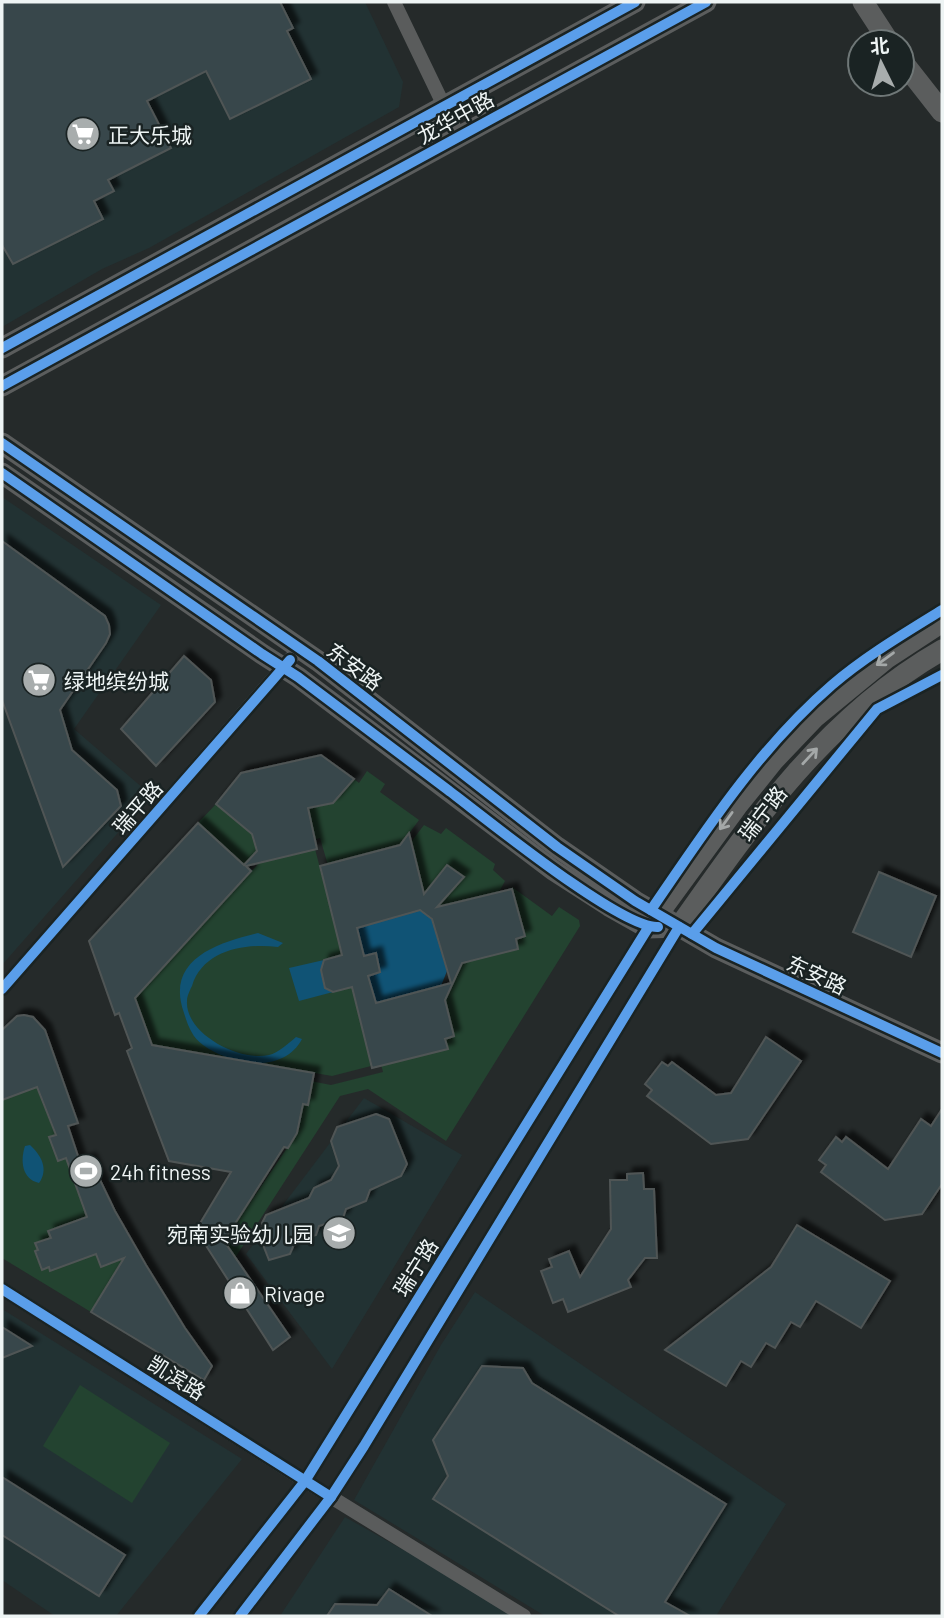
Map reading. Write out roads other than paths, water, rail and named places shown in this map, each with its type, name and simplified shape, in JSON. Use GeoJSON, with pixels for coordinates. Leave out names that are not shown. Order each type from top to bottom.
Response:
{"type":"FeatureCollection","features":[{"type":"Feature","properties":{"kind":"street"},"geometry":{"type":"LineString","coordinates":[[394,2],[459,137]]}},
{"type":"Feature","properties":{"kind":"street","name":"龙华中路"},"geometry":{"type":"LineString","coordinates":[[2,348],[635,2]]}},
{"type":"Feature","properties":{"kind":"street","name":"龙华中路"},"geometry":{"type":"LineString","coordinates":[[2,386],[706,2]]}},
{"type":"Feature","properties":{"kind":"street"},"geometry":{"type":"LineString","coordinates":[[863,2],[880,28]]}},
{"type":"Feature","properties":{"kind":"street"},"geometry":{"type":"LineString","coordinates":[[916,79],[942,112]]}},
{"type":"Feature","properties":{"kind":"street","name":"东安路"},"geometry":{"type":"LineString","coordinates":[[2,443],[318,662],[653,921]]}},
{"type":"Feature","properties":{"kind":"street","name":"东安路"},"geometry":{"type":"LineString","coordinates":[[2,473],[284,668],[553,870],[609,906],[678,927],[716,948],[942,1053]]}},
{"type":"Feature","properties":{"kind":"street","name":"瑞宁路"},"geometry":{"type":"LineString","coordinates":[[199,1616],[305,1481],[653,921],[774,760],[814,718],[887,658],[942,622]]}},
{"type":"Feature","properties":{"kind":"street","name":"瑞平路"},"geometry":{"type":"LineString","coordinates":[[2,989],[299,649]]}},
{"type":"Feature","properties":{"kind":"street","name":"瑞宁路"},"geometry":{"type":"LineString","coordinates":[[240,1616],[331,1497],[678,927],[754,821],[790,777],[830,735],[865,704],[942,650]]}},
{"type":"Feature","properties":{"kind":"street","name":"凯滨路"},"geometry":{"type":"LineString","coordinates":[[2,1289],[524,1616]]}},
{"type":"Feature","properties":{"kind":"water"},"geometry":{"type":"Polygon","coordinates":[[[420,910],[432,919],[447,971],[441,986],[376,1003],[368,976],[380,972],[376,953],[364,956],[357,928],[420,910]]]}},
{"type":"Feature","properties":{"kind":"water"},"geometry":{"type":"Polygon","coordinates":[[[258,933],[283,943],[278,947],[239,948],[215,957],[205,964],[198,974],[187,1001],[195,1024],[216,1043],[230,1050],[257,1056],[269,1055],[296,1037],[302,1039],[282,1058],[256,1063],[228,1058],[199,1042],[189,1027],[180,995],[182,980],[188,967],[198,957],[226,942],[258,933]]]}},
{"type":"Feature","properties":{"kind":"water"},"geometry":{"type":"Polygon","coordinates":[[[324,960],[321,970],[325,988],[333,992],[299,1001],[289,968],[324,960]]]}},
{"type":"Feature","properties":{"kind":"water"},"geometry":{"type":"Polygon","coordinates":[[[30,1145],[42,1162],[43,1173],[39,1183],[29,1178],[24,1169],[23,1152],[25,1146],[30,1145]]]}},
{"type":"Feature","properties":{"kind":"place","name":"正大乐城"},"geometry":{"type":"Point","coordinates":[83,134]}},
{"type":"Feature","properties":{"kind":"place","name":"绿地缤纷城"},"geometry":{"type":"Point","coordinates":[39,680]}},
{"type":"Feature","properties":{"kind":"place","name":"24h fitness"},"geometry":{"type":"Point","coordinates":[86,1171]}},
{"type":"Feature","properties":{"kind":"place","name":"宛南实验幼儿园"},"geometry":{"type":"Point","coordinates":[339,1233]}},
{"type":"Feature","properties":{"kind":"place","name":"Rivage"},"geometry":{"type":"Point","coordinates":[240,1293]}}]}
